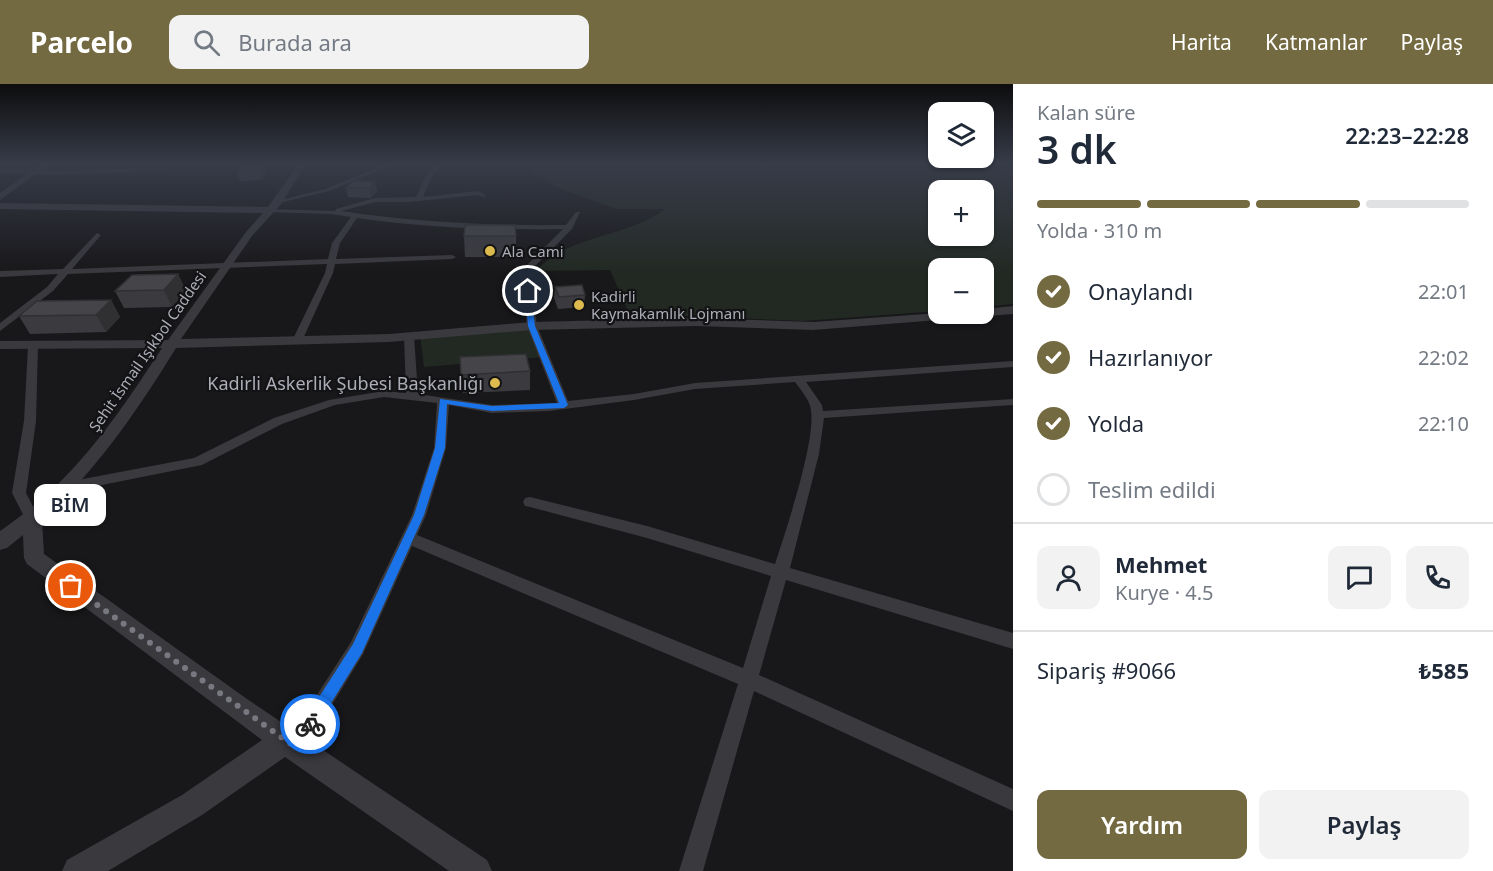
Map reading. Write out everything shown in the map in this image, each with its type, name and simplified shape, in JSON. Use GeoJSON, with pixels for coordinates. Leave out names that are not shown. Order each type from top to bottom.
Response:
{"type":"FeatureCollection","features":[{"type":"Feature","properties":{"kind":"street","name":"Şehit İsmail Işıkbol Caddesi"},"geometry":{"type":"LineString","coordinates":[[0,542],[32,518],[67,486],[111,434],[228,264],[278,200]]}},
{"type":"Feature","properties":{"kind":"street"},"geometry":{"type":"LineString","coordinates":[[274,206],[295,200]]}},
{"type":"Feature","properties":{"kind":"street"},"geometry":{"type":"LineString","coordinates":[[331,212],[375,200],[387,200]]}},
{"type":"Feature","properties":{"kind":"street"},"geometry":{"type":"LineString","coordinates":[[0,206],[274,206],[394,221],[508,228],[569,227]]}},
{"type":"Feature","properties":{"kind":"street"},"geometry":{"type":"LineString","coordinates":[[564,405],[532,326],[526,270],[543,256],[569,227],[578,213]]}},
{"type":"Feature","properties":{"kind":"street"},"geometry":{"type":"LineString","coordinates":[[297,341],[329,273],[336,243],[356,215]]}},
{"type":"Feature","properties":{"kind":"street"},"geometry":{"type":"LineString","coordinates":[[0,328],[50,289],[98,235]]}},
{"type":"Feature","properties":{"kind":"street"},"geometry":{"type":"LineString","coordinates":[[0,274],[452,257]]}},
{"type":"Feature","properties":{"kind":"street"},"geometry":{"type":"LineString","coordinates":[[994,312],[1013,310]]}},
{"type":"Feature","properties":{"kind":"street"},"geometry":{"type":"LineString","coordinates":[[0,345],[297,341],[409,336],[532,326],[696,322],[813,326],[928,317]]}},
{"type":"Feature","properties":{"kind":"street"},"geometry":{"type":"LineString","coordinates":[[409,336],[412,397]]}},
{"type":"Feature","properties":{"kind":"street"},"geometry":{"type":"LineString","coordinates":[[33,346],[30,421],[19,493],[32,518],[34,558],[290,744],[476,871]]}},
{"type":"Feature","properties":{"kind":"street"},"geometry":{"type":"LineString","coordinates":[[67,486],[197,462],[278,421],[333,402],[384,394],[443,400],[492,409],[564,405],[695,386],[1013,364]]}},
{"type":"Feature","properties":{"kind":"street"},"geometry":{"type":"LineString","coordinates":[[691,871],[813,454],[816,405],[799,380]]}},
{"type":"Feature","properties":{"kind":"street"},"geometry":{"type":"LineString","coordinates":[[78,871],[182,811],[290,744],[357,648],[419,515],[440,448],[443,400]]}},
{"type":"Feature","properties":{"kind":"street"},"geometry":{"type":"LineString","coordinates":[[817,415],[1013,402]]}},
{"type":"Feature","properties":{"kind":"street"},"geometry":{"type":"LineString","coordinates":[[530,502],[648,532],[779,573],[1013,641]]}},
{"type":"Feature","properties":{"kind":"street"},"geometry":{"type":"LineString","coordinates":[[408,538],[748,679],[1013,800]]}},
{"type":"Feature","properties":{"kind":"shaded area"},"geometry":{"type":"Polygon","coordinates":[[[591,200],[928,200],[928,246],[994,246],[994,200],[1013,200],[1013,304],[994,306],[994,258],[928,258],[928,312],[803,321],[689,316],[631,318],[610,270],[536,271],[549,259],[564,250],[634,226],[665,209],[616,209],[591,200]]]}},
{"type":"Feature","properties":{"kind":"shaded area"},"geometry":{"type":"Polygon","coordinates":[[[532,326],[544,357],[424,367],[420,335],[532,326]]]}},
{"type":"Feature","properties":{"kind":"building"},"geometry":{"type":"Polygon","coordinates":[[[465,225],[515,225],[516,236],[464,236],[465,225]]]}},
{"type":"Feature","properties":{"kind":"building"},"geometry":{"type":"Polygon","coordinates":[[[178,274],[164,290],[115,291],[132,275],[178,274]]]}},
{"type":"Feature","properties":{"kind":"building"},"geometry":{"type":"Polygon","coordinates":[[[536,279],[549,279],[550,285],[537,285],[536,279]]]}},
{"type":"Feature","properties":{"kind":"building"},"geometry":{"type":"Polygon","coordinates":[[[582,285],[585,295],[559,297],[555,287],[582,285]]]}},
{"type":"Feature","properties":{"kind":"building"},"geometry":{"type":"Polygon","coordinates":[[[111,300],[96,315],[19,316],[37,301],[111,300]]]}},
{"type":"Feature","properties":{"kind":"building"},"geometry":{"type":"Polygon","coordinates":[[[526,354],[530,371],[461,375],[460,357],[526,354]]]}},
{"type":"Feature","properties":{"kind":"way so far"},"geometry":{"type":"LineString","coordinates":[[71,586],[295,747],[310,724]]}},
{"type":"Feature","properties":{"kind":"place","name":"Ala Cami"},"geometry":{"type":"Point","coordinates":[490,251]}},
{"type":"Feature","properties":{"kind":"place","name":"Kadirli Kaymakamlık Lojmanı"},"geometry":{"type":"Point","coordinates":[579,305]}},
{"type":"Feature","properties":{"kind":"place","name":"Kadirli Askerlik Şubesi Başkanlığı"},"geometry":{"type":"Point","coordinates":[495,383]}},
{"type":"Feature","properties":{"kind":"place","name":"BİM"},"geometry":{"type":"Point","coordinates":[71,586]}},
{"type":"Feature","properties":{"kind":"route"},"geometry":{"type":"LineString","coordinates":[[310,724],[357,648],[419,515],[440,448],[443,400],[492,409],[564,405],[532,326],[528,291]]}}]}
